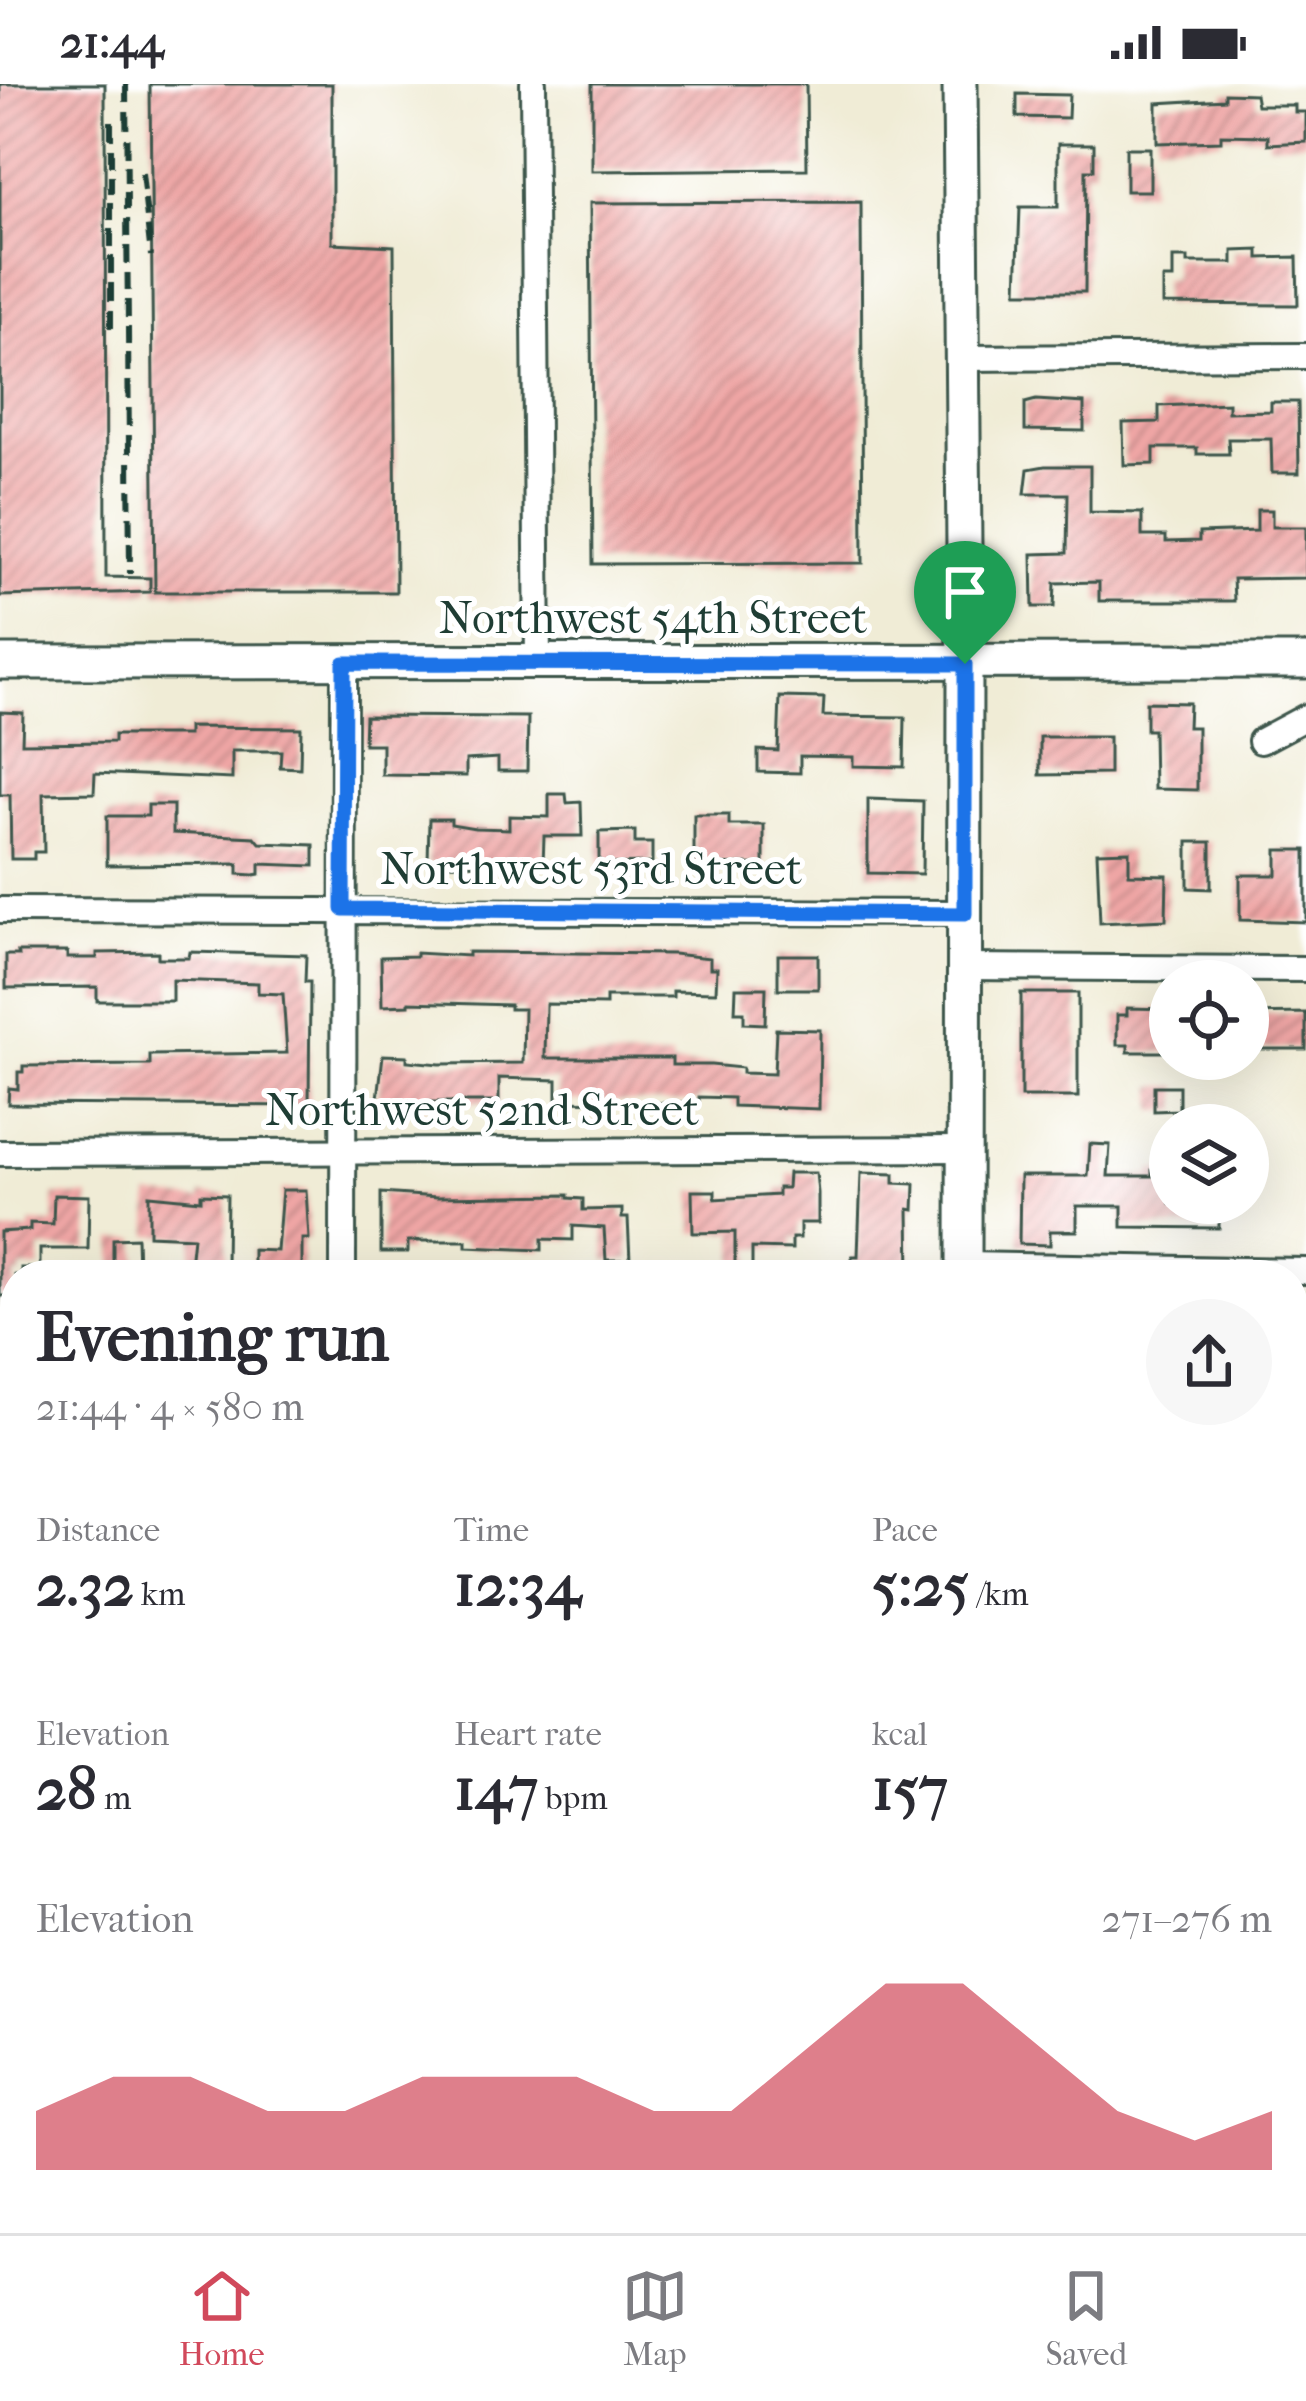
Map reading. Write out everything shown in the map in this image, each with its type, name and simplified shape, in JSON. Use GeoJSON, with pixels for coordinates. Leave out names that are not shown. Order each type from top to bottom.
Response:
{"type":"FeatureCollection","features":[{"type":"Feature","properties":{"kind":"main road"},"geometry":{"type":"LineString","coordinates":[[960,84],[964,1260]]}},
{"type":"Feature","properties":{"kind":"main road","name":"Northwest 54th Street"},"geometry":{"type":"LineString","coordinates":[[0,662],[1306,661]]}},
{"type":"Feature","properties":{"kind":"street"},"geometry":{"type":"LineString","coordinates":[[533,84],[538,664]]}},
{"type":"Feature","properties":{"kind":"street"},"geometry":{"type":"LineString","coordinates":[[962,358],[1306,356]]}},
{"type":"Feature","properties":{"kind":"street"},"geometry":{"type":"LineString","coordinates":[[344,663],[344,1260]]}},
{"type":"Feature","properties":{"kind":"street"},"geometry":{"type":"LineString","coordinates":[[1261,741],[1306,716]]}},
{"type":"Feature","properties":{"kind":"street","name":"Northwest 53rd Street"},"geometry":{"type":"LineString","coordinates":[[0,910],[965,914]]}},
{"type":"Feature","properties":{"kind":"street"},"geometry":{"type":"LineString","coordinates":[[965,967],[1306,969]]}},
{"type":"Feature","properties":{"kind":"street","name":"Northwest 52nd Street"},"geometry":{"type":"LineString","coordinates":[[0,1153],[964,1149]]}},
{"type":"Feature","properties":{"kind":"building"},"geometry":{"type":"Polygon","coordinates":[[[0,84],[105,84],[106,577],[150,578],[150,592],[0,596],[0,84]]]}},
{"type":"Feature","properties":{"kind":"building"},"geometry":{"type":"Polygon","coordinates":[[[150,84],[332,84],[332,243],[394,246],[396,592],[155,592],[150,84]]]}},
{"type":"Feature","properties":{"kind":"building"},"geometry":{"type":"Polygon","coordinates":[[[592,84],[806,84],[807,169],[592,171],[592,84]]]}},
{"type":"Feature","properties":{"kind":"building"},"geometry":{"type":"Polygon","coordinates":[[[1225,93],[1255,94],[1257,105],[1295,105],[1295,112],[1306,112],[1306,142],[1268,144],[1268,136],[1221,135],[1221,141],[1157,143],[1157,103],[1225,99],[1225,93]]]}},
{"type":"Feature","properties":{"kind":"building"},"geometry":{"type":"Polygon","coordinates":[[[1017,94],[1069,95],[1068,118],[1017,117],[1017,94]]]}},
{"type":"Feature","properties":{"kind":"building"},"geometry":{"type":"Polygon","coordinates":[[[1058,144],[1094,144],[1094,170],[1086,170],[1085,292],[1017,292],[1020,207],[1058,207],[1058,144]]]}},
{"type":"Feature","properties":{"kind":"building"},"geometry":{"type":"Polygon","coordinates":[[[1126,148],[1150,148],[1150,191],[1126,191],[1126,148]]]}},
{"type":"Feature","properties":{"kind":"building"},"geometry":{"type":"Polygon","coordinates":[[[861,202],[863,563],[593,564],[590,203],[861,202]]]}},
{"type":"Feature","properties":{"kind":"building"},"geometry":{"type":"Polygon","coordinates":[[[1259,250],[1259,258],[1297,257],[1298,305],[1163,304],[1163,279],[1173,279],[1173,258],[1188,258],[1188,263],[1233,263],[1233,251],[1259,250]]]}},
{"type":"Feature","properties":{"kind":"building"},"geometry":{"type":"Polygon","coordinates":[[[1271,402],[1298,402],[1299,473],[1272,473],[1271,439],[1228,439],[1229,454],[1154,448],[1154,464],[1124,465],[1123,423],[1159,422],[1159,406],[1228,403],[1228,412],[1271,411],[1271,402]]]}},
{"type":"Feature","properties":{"kind":"building"},"geometry":{"type":"Polygon","coordinates":[[[1025,403],[1084,403],[1084,431],[1025,430],[1025,403]]]}},
{"type":"Feature","properties":{"kind":"building"},"geometry":{"type":"Polygon","coordinates":[[[1090,466],[1090,512],[1142,513],[1142,536],[1166,536],[1166,542],[1199,541],[1199,533],[1257,531],[1257,510],[1272,510],[1272,527],[1306,527],[1306,578],[1233,579],[1234,601],[1099,601],[1099,582],[1055,583],[1054,607],[1033,607],[1032,554],[1067,553],[1068,494],[1025,494],[1028,469],[1090,466]]]}},
{"type":"Feature","properties":{"kind":"building"},"geometry":{"type":"Polygon","coordinates":[[[780,697],[824,698],[823,716],[905,717],[904,767],[853,766],[853,757],[800,756],[800,773],[758,772],[758,750],[778,751],[780,697]]]}},
{"type":"Feature","properties":{"kind":"building"},"geometry":{"type":"Polygon","coordinates":[[[1146,702],[1189,703],[1188,727],[1197,727],[1197,790],[1154,789],[1153,730],[1146,730],[1146,702]]]}},
{"type":"Feature","properties":{"kind":"building"},"geometry":{"type":"Polygon","coordinates":[[[0,712],[23,713],[22,743],[188,735],[188,727],[301,728],[300,768],[280,767],[281,751],[232,751],[232,779],[95,773],[94,793],[43,794],[44,852],[34,852],[34,859],[11,859],[10,795],[0,795],[0,712]]]}},
{"type":"Feature","properties":{"kind":"building"},"geometry":{"type":"Polygon","coordinates":[[[365,716],[528,717],[527,771],[498,771],[498,758],[466,760],[466,776],[382,775],[382,744],[364,744],[365,716]]]}},
{"type":"Feature","properties":{"kind":"building"},"geometry":{"type":"Polygon","coordinates":[[[1040,737],[1109,737],[1109,774],[1040,775],[1040,737]]]}},
{"type":"Feature","properties":{"kind":"building"},"geometry":{"type":"Polygon","coordinates":[[[549,794],[566,794],[567,803],[581,802],[582,836],[544,836],[543,865],[428,864],[429,819],[509,829],[509,816],[549,817],[549,794]]]}},
{"type":"Feature","properties":{"kind":"building"},"geometry":{"type":"Polygon","coordinates":[[[868,799],[923,801],[922,874],[868,873],[868,799]]]}},
{"type":"Feature","properties":{"kind":"building"},"geometry":{"type":"Polygon","coordinates":[[[148,805],[173,805],[173,833],[314,845],[314,866],[260,864],[260,874],[254,875],[238,874],[238,864],[107,865],[107,816],[148,816],[148,805]]]}},
{"type":"Feature","properties":{"kind":"building"},"geometry":{"type":"Polygon","coordinates":[[[694,815],[729,815],[729,825],[764,825],[764,864],[694,865],[694,815]]]}},
{"type":"Feature","properties":{"kind":"building"},"geometry":{"type":"Polygon","coordinates":[[[635,831],[635,843],[652,843],[652,863],[599,864],[599,832],[635,831]]]}},
{"type":"Feature","properties":{"kind":"building"},"geometry":{"type":"Polygon","coordinates":[[[1188,842],[1211,842],[1211,889],[1188,888],[1188,842]]]}},
{"type":"Feature","properties":{"kind":"building"},"geometry":{"type":"Polygon","coordinates":[[[1277,850],[1306,850],[1306,922],[1240,920],[1240,875],[1277,875],[1277,850]]]}},
{"type":"Feature","properties":{"kind":"building"},"geometry":{"type":"Polygon","coordinates":[[[1129,851],[1129,874],[1167,875],[1166,920],[1100,923],[1097,852],[1129,851]]]}},
{"type":"Feature","properties":{"kind":"building"},"geometry":{"type":"Polygon","coordinates":[[[67,952],[67,958],[158,952],[158,958],[189,958],[190,952],[306,955],[309,1106],[8,1104],[9,1088],[18,1089],[18,1072],[23,1072],[23,1066],[150,1065],[150,1055],[287,1053],[283,994],[258,993],[258,983],[172,980],[172,1001],[97,1001],[97,987],[6,988],[6,955],[67,952]]]}},
{"type":"Feature","properties":{"kind":"building"},"geometry":{"type":"Polygon","coordinates":[[[468,952],[710,958],[710,968],[717,968],[716,992],[606,997],[606,1005],[546,1004],[545,1058],[672,1058],[672,1065],[774,1074],[776,1029],[820,1030],[819,1109],[733,1106],[733,1098],[667,1103],[557,1101],[557,1080],[499,1078],[499,1102],[377,1107],[383,1055],[440,1064],[523,1063],[524,1009],[409,1002],[382,1006],[381,957],[468,956],[468,952]]]}},
{"type":"Feature","properties":{"kind":"building"},"geometry":{"type":"Polygon","coordinates":[[[778,955],[818,955],[818,989],[778,989],[778,955]]]}},
{"type":"Feature","properties":{"kind":"building"},"geometry":{"type":"Polygon","coordinates":[[[736,988],[766,988],[765,1024],[744,1023],[744,1012],[735,1012],[736,988]]]}},
{"type":"Feature","properties":{"kind":"building"},"geometry":{"type":"Polygon","coordinates":[[[1021,993],[1078,993],[1078,1097],[1021,1097],[1021,993]]]}},
{"type":"Feature","properties":{"kind":"building"},"geometry":{"type":"Polygon","coordinates":[[[1127,1008],[1149,1009],[1149,1052],[1128,1052],[1128,1045],[1117,1045],[1117,1015],[1127,1015],[1127,1008]]]}},
{"type":"Feature","properties":{"kind":"building"},"geometry":{"type":"Polygon","coordinates":[[[1306,1013],[1306,1049],[1269,1049],[1269,1014],[1306,1013]]]}},
{"type":"Feature","properties":{"kind":"building"},"geometry":{"type":"Polygon","coordinates":[[[1154,1086],[1179,1086],[1179,1104],[1154,1104],[1154,1086]]]}},
{"type":"Feature","properties":{"kind":"building"},"geometry":{"type":"Polygon","coordinates":[[[1090,1144],[1110,1145],[1108,1176],[1149,1176],[1149,1224],[1219,1224],[1219,1228],[1122,1227],[1122,1206],[1077,1206],[1077,1231],[1050,1231],[1050,1245],[1019,1244],[1020,1176],[1088,1176],[1090,1144]]]}},
{"type":"Feature","properties":{"kind":"building"},"geometry":{"type":"Polygon","coordinates":[[[788,1173],[816,1173],[818,1223],[800,1223],[800,1238],[792,1238],[792,1249],[752,1248],[752,1260],[735,1260],[735,1232],[693,1233],[692,1191],[715,1191],[715,1199],[778,1195],[778,1188],[787,1188],[788,1173]]]}},
{"type":"Feature","properties":{"kind":"building"},"geometry":{"type":"Polygon","coordinates":[[[861,1173],[894,1174],[894,1183],[915,1184],[914,1210],[909,1209],[910,1260],[852,1260],[858,1256],[861,1173]]]}},
{"type":"Feature","properties":{"kind":"building"},"geometry":{"type":"Polygon","coordinates":[[[282,1190],[306,1190],[309,1239],[302,1239],[302,1260],[253,1260],[253,1250],[277,1251],[282,1190]]]}},
{"type":"Feature","properties":{"kind":"building"},"geometry":{"type":"Polygon","coordinates":[[[381,1193],[568,1195],[583,1199],[583,1210],[622,1209],[622,1218],[628,1218],[630,1260],[606,1260],[604,1228],[573,1226],[573,1240],[542,1239],[542,1250],[466,1247],[466,1241],[408,1241],[408,1252],[381,1252],[381,1193]]]}},
{"type":"Feature","properties":{"kind":"building"},"geometry":{"type":"Polygon","coordinates":[[[201,1194],[227,1195],[226,1260],[191,1260],[193,1237],[149,1235],[149,1195],[201,1200],[201,1194]]]}},
{"type":"Feature","properties":{"kind":"building"},"geometry":{"type":"Polygon","coordinates":[[[54,1195],[89,1196],[88,1249],[40,1249],[40,1260],[0,1260],[0,1232],[30,1230],[30,1223],[53,1224],[54,1195]]]}},
{"type":"Feature","properties":{"kind":"building"},"geometry":{"type":"Polygon","coordinates":[[[137,1238],[138,1260],[113,1260],[113,1239],[137,1238]]]}},
{"type":"Feature","properties":{"kind":"railway"},"geometry":{"type":"LineString","coordinates":[[126,84],[130,574]]}},
{"type":"Feature","properties":{"kind":"railway"},"geometry":{"type":"LineString","coordinates":[[111,112],[111,328]]}},
{"type":"Feature","properties":{"kind":"railway"},"geometry":{"type":"LineString","coordinates":[[142,173],[151,256]]}},
{"type":"Feature","properties":{"kind":"route"},"geometry":{"type":"LineString","coordinates":[[344,663],[965,664],[965,914],[343,909],[344,663]]}}]}
